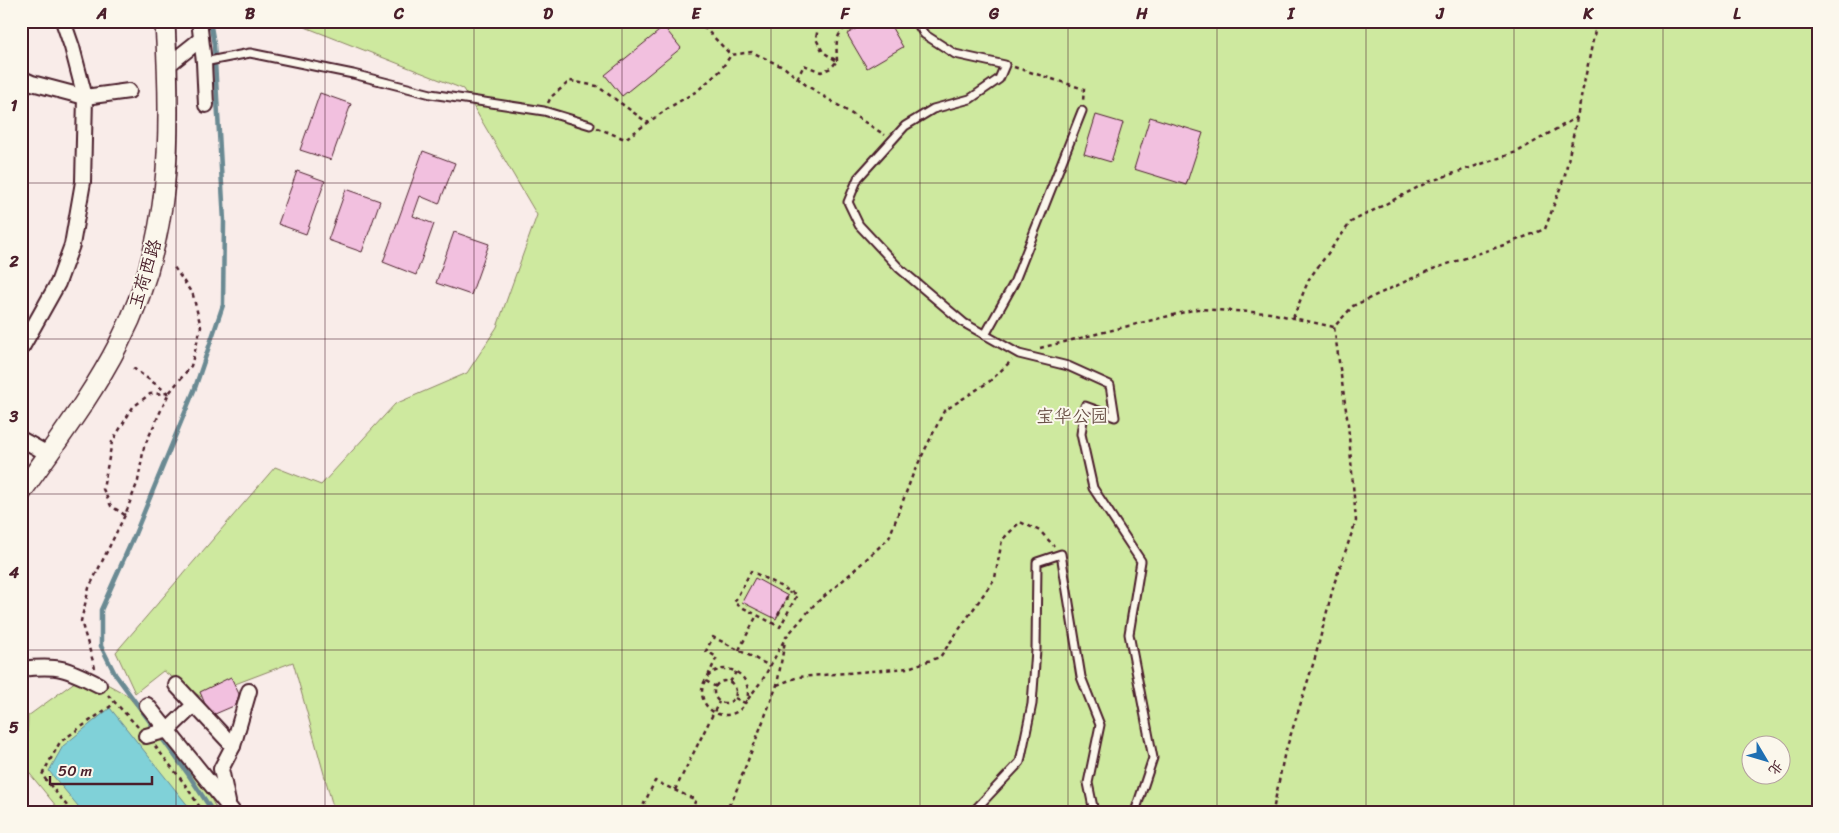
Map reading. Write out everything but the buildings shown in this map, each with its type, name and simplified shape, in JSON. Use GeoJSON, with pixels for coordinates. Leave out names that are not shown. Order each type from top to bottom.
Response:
{"type":"FeatureCollection","features":[{"type":"Feature","properties":{"kind":"main road","name":"玉荷西路"},"geometry":{"type":"LineString","coordinates":[[21,493],[111,358],[128,326],[147,274],[162,209],[167,177],[169,138],[164,23]]}},
{"type":"Feature","properties":{"kind":"street"},"geometry":{"type":"LineString","coordinates":[[21,349],[58,283],[72,245],[83,182],[85,97],[63,21]]}},
{"type":"Feature","properties":{"kind":"street"},"geometry":{"type":"LineString","coordinates":[[198,21],[204,62],[206,105]]}},
{"type":"Feature","properties":{"kind":"street"},"geometry":{"type":"LineString","coordinates":[[167,66],[200,39]]}},
{"type":"Feature","properties":{"kind":"street"},"geometry":{"type":"LineString","coordinates":[[21,78],[32,83],[85,97],[129,91]]}},
{"type":"Feature","properties":{"kind":"street"},"geometry":{"type":"LineString","coordinates":[[21,438],[48,454]]}},
{"type":"Feature","properties":{"kind":"street"},"geometry":{"type":"LineString","coordinates":[[21,669],[47,666],[70,670],[99,686]]}},
{"type":"Feature","properties":{"kind":"street"},"geometry":{"type":"LineString","coordinates":[[176,685],[234,746]]}},
{"type":"Feature","properties":{"kind":"street"},"geometry":{"type":"LineString","coordinates":[[231,808],[221,769],[234,746],[248,691]]}},
{"type":"Feature","properties":{"kind":"street"},"geometry":{"type":"LineString","coordinates":[[146,705],[231,808]]}},
{"type":"Feature","properties":{"kind":"street"},"geometry":{"type":"LineString","coordinates":[[146,736],[168,730],[194,705]]}},
{"type":"Feature","properties":{"kind":"lane"},"geometry":{"type":"LineString","coordinates":[[916,21],[924,34],[955,54],[1005,65],[999,79],[970,99],[933,109],[905,126],[858,178],[848,202],[859,224],[899,268],[964,323],[1019,354],[1068,366],[1110,385],[1115,417],[1085,406],[1081,434],[1093,488],[1141,561],[1129,634],[1153,758],[1135,812]]}},
{"type":"Feature","properties":{"kind":"lane"},"geometry":{"type":"LineString","coordinates":[[204,62],[250,53],[353,74],[431,94],[544,111],[590,126]]}},
{"type":"Feature","properties":{"kind":"lane"},"geometry":{"type":"LineString","coordinates":[[985,335],[1014,282],[1082,111]]}},
{"type":"Feature","properties":{"kind":"lane"},"geometry":{"type":"LineString","coordinates":[[973,812],[1020,762],[1032,704],[1036,650],[1038,562],[1061,554],[1081,677],[1100,725],[1088,783],[1094,812]]}},
{"type":"Feature","properties":{"kind":"path"},"geometry":{"type":"LineString","coordinates":[[629,21],[637,26],[658,21]]}},
{"type":"Feature","properties":{"kind":"path"},"geometry":{"type":"LineString","coordinates":[[698,21],[731,55]]}},
{"type":"Feature","properties":{"kind":"path"},"geometry":{"type":"LineString","coordinates":[[814,21],[818,26],[816,39],[823,52],[837,61]]}},
{"type":"Feature","properties":{"kind":"path"},"geometry":{"type":"LineString","coordinates":[[798,79],[804,65],[821,72],[831,68],[837,61],[836,42],[840,32],[852,21]]}},
{"type":"Feature","properties":{"kind":"path"},"geometry":{"type":"LineString","coordinates":[[1334,327],[1353,306],[1430,270],[1545,229],[1565,175],[1597,21]]}},
{"type":"Feature","properties":{"kind":"path"},"geometry":{"type":"LineString","coordinates":[[590,126],[625,139],[670,107],[697,91],[720,71],[731,55],[752,52],[785,68],[798,79],[892,140]]}},
{"type":"Feature","properties":{"kind":"path"},"geometry":{"type":"LineString","coordinates":[[1005,65],[1084,89],[1082,111]]}},
{"type":"Feature","properties":{"kind":"path"},"geometry":{"type":"LineString","coordinates":[[544,111],[551,97],[570,81],[597,86],[648,123]]}},
{"type":"Feature","properties":{"kind":"path"},"geometry":{"type":"LineString","coordinates":[[1293,318],[1309,279],[1351,222],[1428,182],[1517,152],[1576,117]]}},
{"type":"Feature","properties":{"kind":"path"},"geometry":{"type":"LineString","coordinates":[[174,267],[192,295],[201,327],[191,366],[169,394],[144,447],[138,481],[125,515],[89,588],[81,621],[92,654],[99,686],[146,736],[184,783],[202,812]]}},
{"type":"Feature","properties":{"kind":"path"},"geometry":{"type":"LineString","coordinates":[[770,666],[714,637],[706,651],[717,657],[703,688],[705,701],[714,712],[725,715],[742,708],[763,679],[786,637],[814,605],[889,538],[913,474],[944,411],[990,381],[1019,354],[1099,332],[1197,309],[1270,313],[1334,327]]}},
{"type":"Feature","properties":{"kind":"path"},"geometry":{"type":"LineString","coordinates":[[1270,812],[1273,810],[1284,756],[1315,658],[1334,584],[1356,522],[1348,424],[1334,327]]}},
{"type":"Feature","properties":{"kind":"path"},"geometry":{"type":"LineString","coordinates":[[133,368],[169,394]]}},
{"type":"Feature","properties":{"kind":"path"},"geometry":{"type":"LineString","coordinates":[[125,515],[111,506],[103,489],[112,442],[133,407],[150,394],[169,394]]}},
{"type":"Feature","properties":{"kind":"path"},"geometry":{"type":"LineString","coordinates":[[777,685],[798,677],[908,668],[940,657],[995,578],[1002,540],[1020,522],[1040,531],[1061,554]]}},
{"type":"Feature","properties":{"kind":"path"},"geometry":{"type":"LineString","coordinates":[[751,571],[797,595],[780,627],[757,615],[734,603],[751,571]]}},
{"type":"Feature","properties":{"kind":"path"},"geometry":{"type":"LineString","coordinates":[[778,615],[790,592]]}},
{"type":"Feature","properties":{"kind":"path"},"geometry":{"type":"LineString","coordinates":[[739,650],[757,615]]}},
{"type":"Feature","properties":{"kind":"path"},"geometry":{"type":"LineString","coordinates":[[724,812],[733,799],[777,685],[786,637]]}},
{"type":"Feature","properties":{"kind":"path"},"geometry":{"type":"LineString","coordinates":[[706,681],[716,672],[723,670],[736,672],[747,686],[748,692],[745,703]]}},
{"type":"Feature","properties":{"kind":"path"},"geometry":{"type":"LineString","coordinates":[[730,682],[736,672]]}},
{"type":"Feature","properties":{"kind":"path"},"geometry":{"type":"LineString","coordinates":[[706,681],[716,687]]}},
{"type":"Feature","properties":{"kind":"path"},"geometry":{"type":"LineString","coordinates":[[724,681],[730,682],[736,687],[735,698],[730,702],[720,702],[715,697],[716,687],[724,681]]}},
{"type":"Feature","properties":{"kind":"path"},"geometry":{"type":"LineString","coordinates":[[735,698],[745,703]]}},
{"type":"Feature","properties":{"kind":"path"},"geometry":{"type":"LineString","coordinates":[[675,790],[720,702]]}},
{"type":"Feature","properties":{"kind":"path"},"geometry":{"type":"LineString","coordinates":[[72,812],[42,775],[60,742],[115,703]]}},
{"type":"Feature","properties":{"kind":"path"},"geometry":{"type":"LineString","coordinates":[[640,812],[655,781],[696,800],[690,812]]}},
{"type":"Feature","properties":{"kind":"green space","name":"宝华公园"},"geometry":{"type":"Polygon","coordinates":[[[299,21],[1818,21],[1818,812],[332,812],[332,803],[293,662],[201,697],[163,671],[135,693],[116,652],[275,467],[321,485],[395,404],[467,373],[497,327],[537,215],[463,89],[300,25],[299,21]]]}},
{"type":"Feature","properties":{"kind":"green space"},"geometry":{"type":"Polygon","coordinates":[[[87,673],[127,695],[208,793],[218,812],[61,812],[26,769],[28,716],[87,673]]]}},
{"type":"Feature","properties":{"kind":"water"},"geometry":{"type":"Polygon","coordinates":[[[110,708],[193,812],[83,812],[49,771],[63,746],[110,708]]]}},
{"type":"Feature","properties":{"kind":"waterway"},"geometry":{"type":"LineString","coordinates":[[210,21],[214,44],[224,221],[223,305],[195,388],[135,534],[101,610],[101,646],[115,674],[188,774],[213,812]]}}]}
